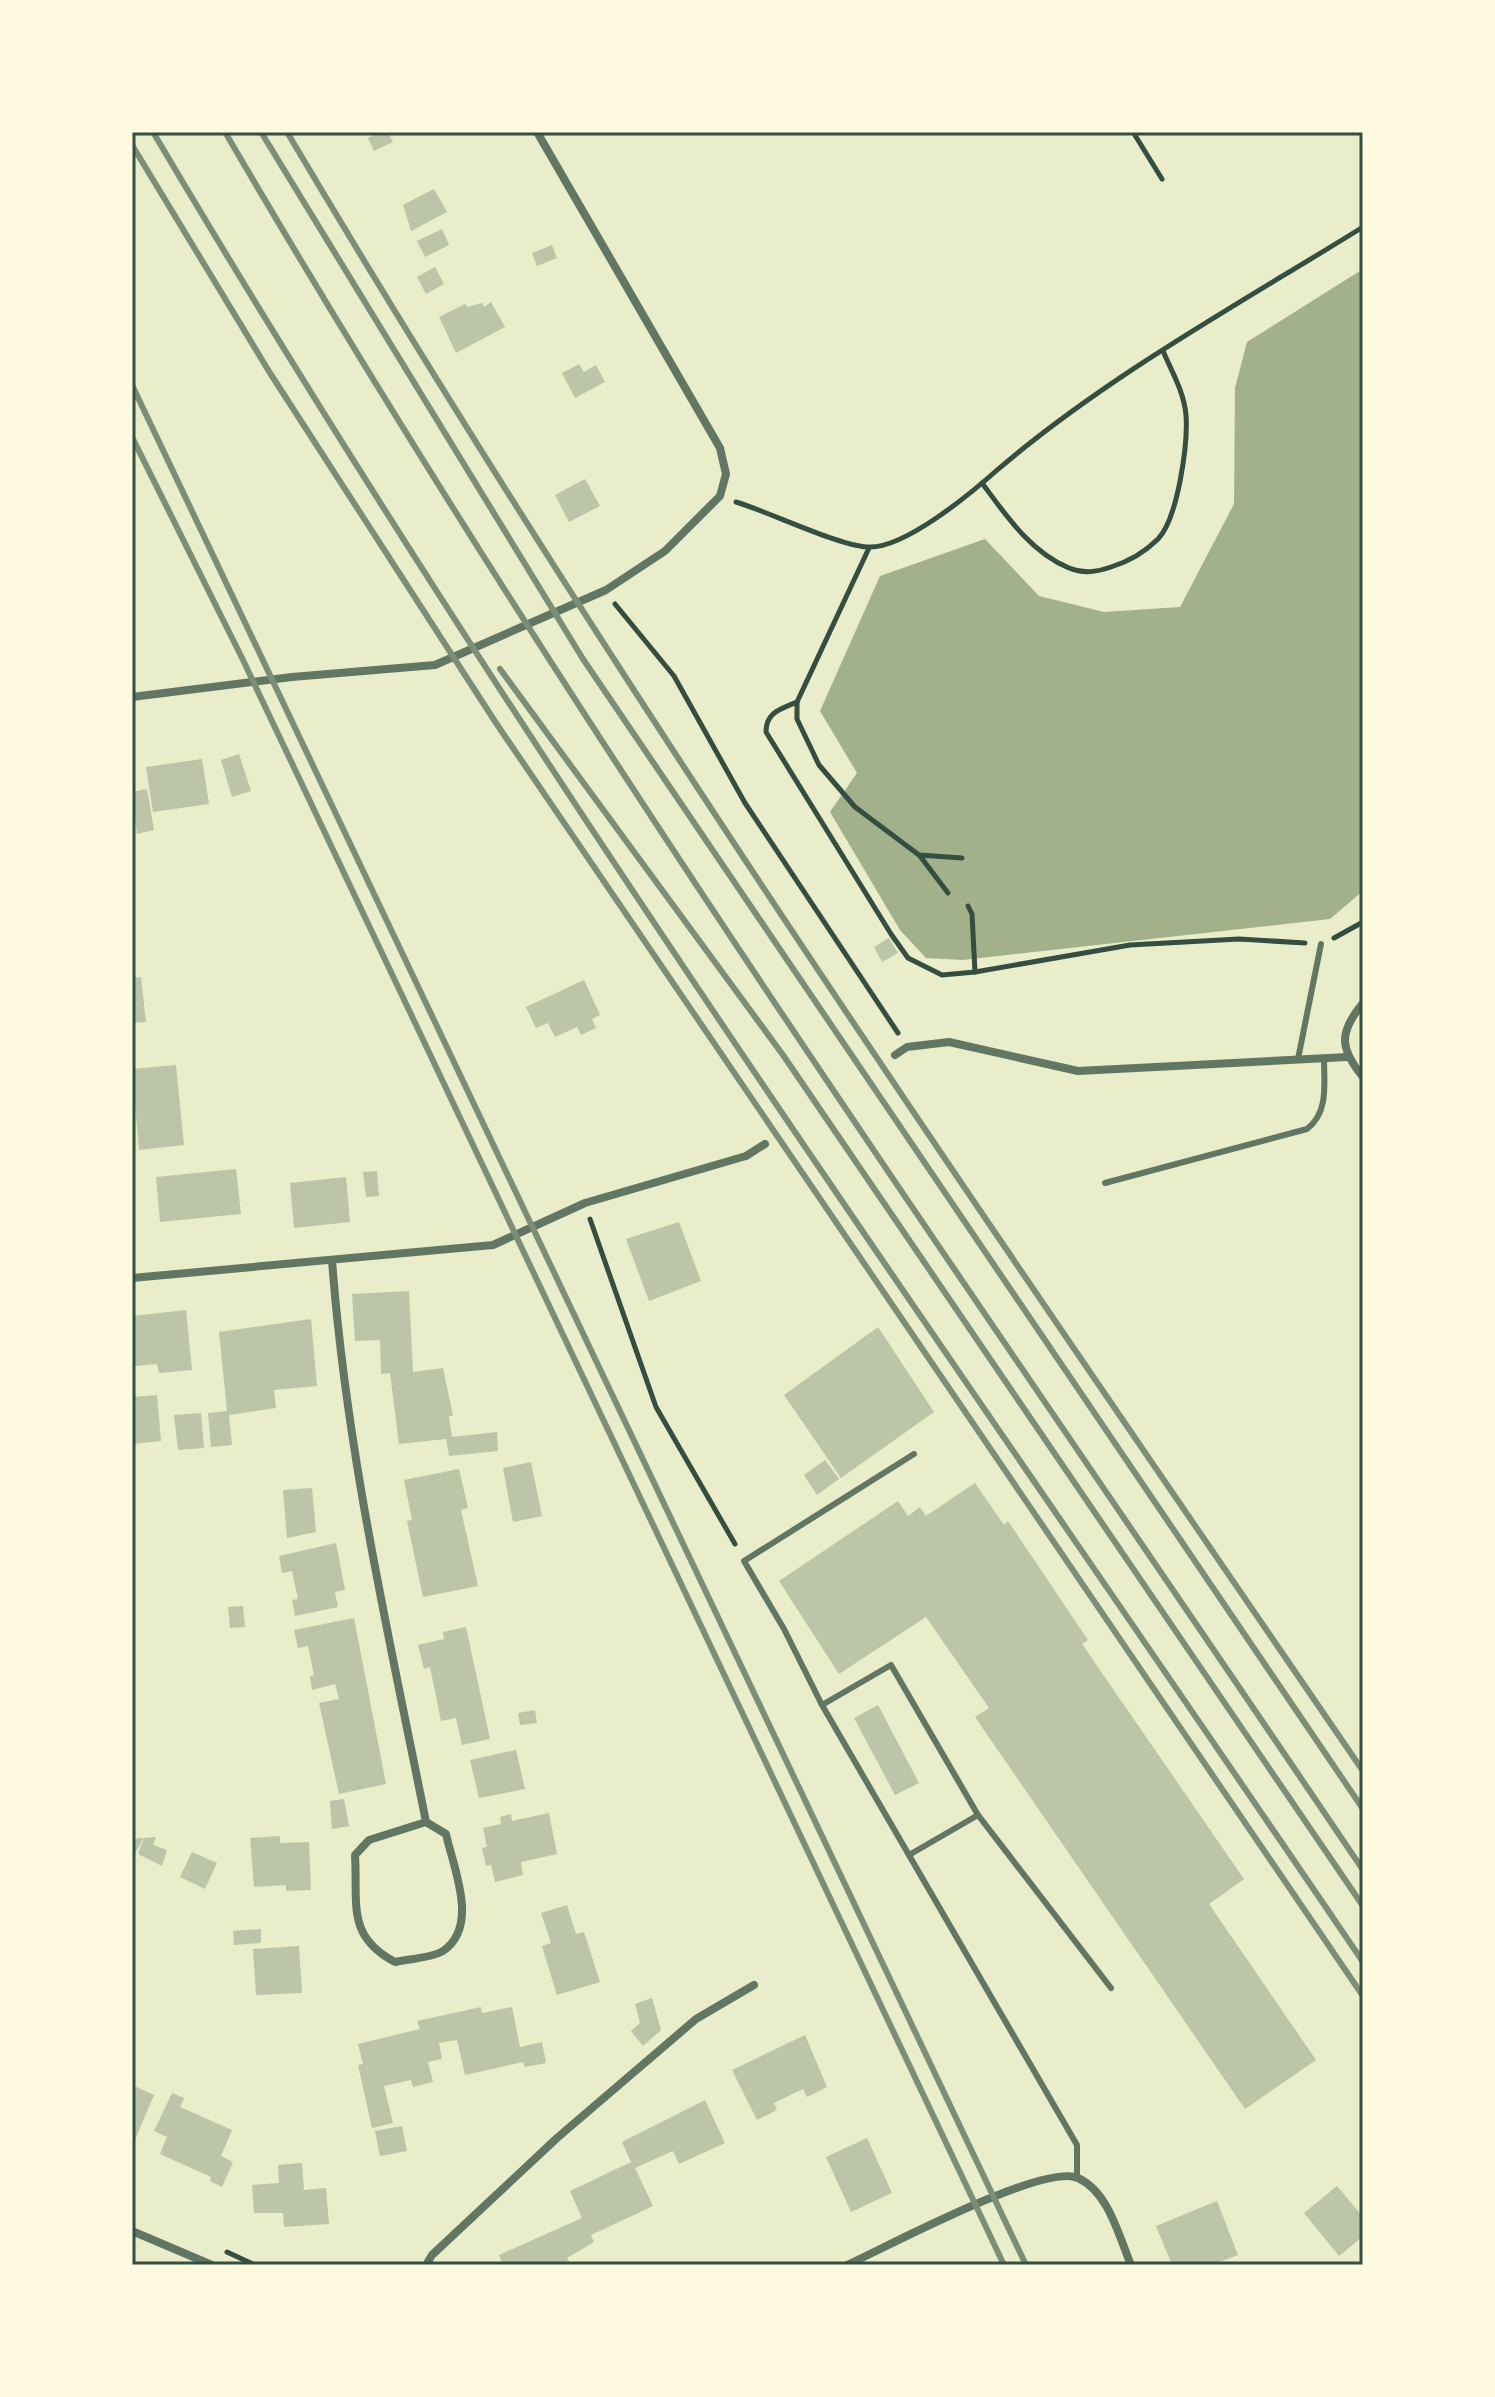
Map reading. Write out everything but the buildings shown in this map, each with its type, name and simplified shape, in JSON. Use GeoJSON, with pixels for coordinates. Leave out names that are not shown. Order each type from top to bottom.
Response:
{"type":"FeatureCollection","features":[{"type":"Feature","properties":{"kind":"street"},"geometry":{"type":"LineString","coordinates":[[132,697],[292,677],[435,665],[606,590],[665,551],[720,496],[726,474],[720,448],[537,132]]}},
{"type":"Feature","properties":{"kind":"street"},"geometry":{"type":"LineString","coordinates":[[1363,1003],[1347,1028],[1347,1057],[1363,1077]]}},
{"type":"Feature","properties":{"kind":"street"},"geometry":{"type":"LineString","coordinates":[[895,1055],[907,1047],[949,1042],[1078,1071],[1347,1057]]}},
{"type":"Feature","properties":{"kind":"street"},"geometry":{"type":"LineString","coordinates":[[132,1278],[493,1245],[585,1203],[746,1156],[765,1144]]}},
{"type":"Feature","properties":{"kind":"street"},"geometry":{"type":"LineString","coordinates":[[332,1260],[339,1358],[379,1589],[426,1822],[446,1834],[463,1908],[458,1933],[443,1951],[395,1962],[373,1950],[359,1931],[355,1855],[369,1840],[426,1822]]}},
{"type":"Feature","properties":{"kind":"street"},"geometry":{"type":"LineString","coordinates":[[426,2265],[432,2255],[568,2128],[696,2019],[754,1985]]}},
{"type":"Feature","properties":{"kind":"street"},"geometry":{"type":"LineString","coordinates":[[847,2265],[1014,2188],[1057,2175],[1077,2177],[1093,2189],[1107,2207],[1131,2265]]}},
{"type":"Feature","properties":{"kind":"street"},"geometry":{"type":"LineString","coordinates":[[132,2231],[212,2265]]}},
{"type":"Feature","properties":{"kind":"street"},"geometry":{"type":"LineString","coordinates":[[181,2265],[187,2254]]}},
{"type":"Feature","properties":{"kind":"lane"},"geometry":{"type":"LineString","coordinates":[[1298,1059],[1321,944]]}},
{"type":"Feature","properties":{"kind":"lane"},"geometry":{"type":"LineString","coordinates":[[1105,1183],[1307,1129],[1319,1120],[1325,1096],[1324,1058]]}},
{"type":"Feature","properties":{"kind":"lane"},"geometry":{"type":"LineString","coordinates":[[914,1454],[744,1561],[784,1629],[822,1705],[1077,2145],[1077,2177]]}},
{"type":"Feature","properties":{"kind":"lane"},"geometry":{"type":"LineString","coordinates":[[822,1705],[891,1665],[978,1815],[1111,1988]]}},
{"type":"Feature","properties":{"kind":"lane"},"geometry":{"type":"LineString","coordinates":[[909,1855],[978,1815]]}},
{"type":"Feature","properties":{"kind":"path"},"geometry":{"type":"LineString","coordinates":[[1133,132],[1162,179]]}},
{"type":"Feature","properties":{"kind":"path"},"geometry":{"type":"LineString","coordinates":[[948,893],[919,855],[855,807],[819,765],[797,719],[797,702],[869,548],[948,512],[1035,438],[1163,351],[1363,227]]}},
{"type":"Feature","properties":{"kind":"path"},"geometry":{"type":"LineString","coordinates":[[982,483],[1011,522],[1040,551],[1069,568],[1093,573],[1127,562],[1159,538],[1172,511],[1183,461],[1186,416],[1182,392],[1163,351]]}},
{"type":"Feature","properties":{"kind":"path"},"geometry":{"type":"LineString","coordinates":[[720,496],[869,548]]}},
{"type":"Feature","properties":{"kind":"path"},"geometry":{"type":"LineString","coordinates":[[606,590],[674,676],[745,803],[907,1047]]}},
{"type":"Feature","properties":{"kind":"path"},"geometry":{"type":"LineString","coordinates":[[797,702],[773,713],[766,721],[766,732],[891,934],[908,958],[926,970],[942,975],[975,972],[1130,945],[1239,939],[1321,944],[1361,921]]}},
{"type":"Feature","properties":{"kind":"path"},"geometry":{"type":"LineString","coordinates":[[919,855],[962,858]]}},
{"type":"Feature","properties":{"kind":"path"},"geometry":{"type":"LineString","coordinates":[[968,906],[972,914],[975,972]]}},
{"type":"Feature","properties":{"kind":"path"},"geometry":{"type":"LineString","coordinates":[[585,1203],[656,1407],[744,1561]]}},
{"type":"Feature","properties":{"kind":"shaded area"},"geometry":{"type":"Polygon","coordinates":[[[1363,269],[1363,891],[1330,919],[963,960],[926,958],[900,930],[830,812],[857,773],[820,711],[880,576],[985,539],[1039,596],[1104,612],[1180,607],[1234,504],[1235,388],[1247,342],[1363,269]]]}},
{"type":"Feature","properties":{"kind":"railway"},"geometry":{"type":"LineString","coordinates":[[153,132],[295,367],[441,599],[591,828],[1363,1962]]}},
{"type":"Feature","properties":{"kind":"railway"},"geometry":{"type":"LineString","coordinates":[[225,132],[358,355],[636,794],[1363,1870]]}},
{"type":"Feature","properties":{"kind":"railway"},"geometry":{"type":"LineString","coordinates":[[261,132],[583,659],[1363,1809]]}},
{"type":"Feature","properties":{"kind":"railway"},"geometry":{"type":"LineString","coordinates":[[287,132],[414,342],[676,756],[948,1164],[1363,1771]]}},
{"type":"Feature","properties":{"kind":"railway"},"geometry":{"type":"LineString","coordinates":[[132,145],[270,373],[496,723],[1363,1996]]}},
{"type":"Feature","properties":{"kind":"railway"},"geometry":{"type":"LineString","coordinates":[[132,385],[1026,2265]]}},
{"type":"Feature","properties":{"kind":"railway"},"geometry":{"type":"LineString","coordinates":[[132,437],[243,660],[1004,2265]]}},
{"type":"Feature","properties":{"kind":"railway"},"geometry":{"type":"LineString","coordinates":[[500,669],[783,1055],[1363,1906]]}}]}
